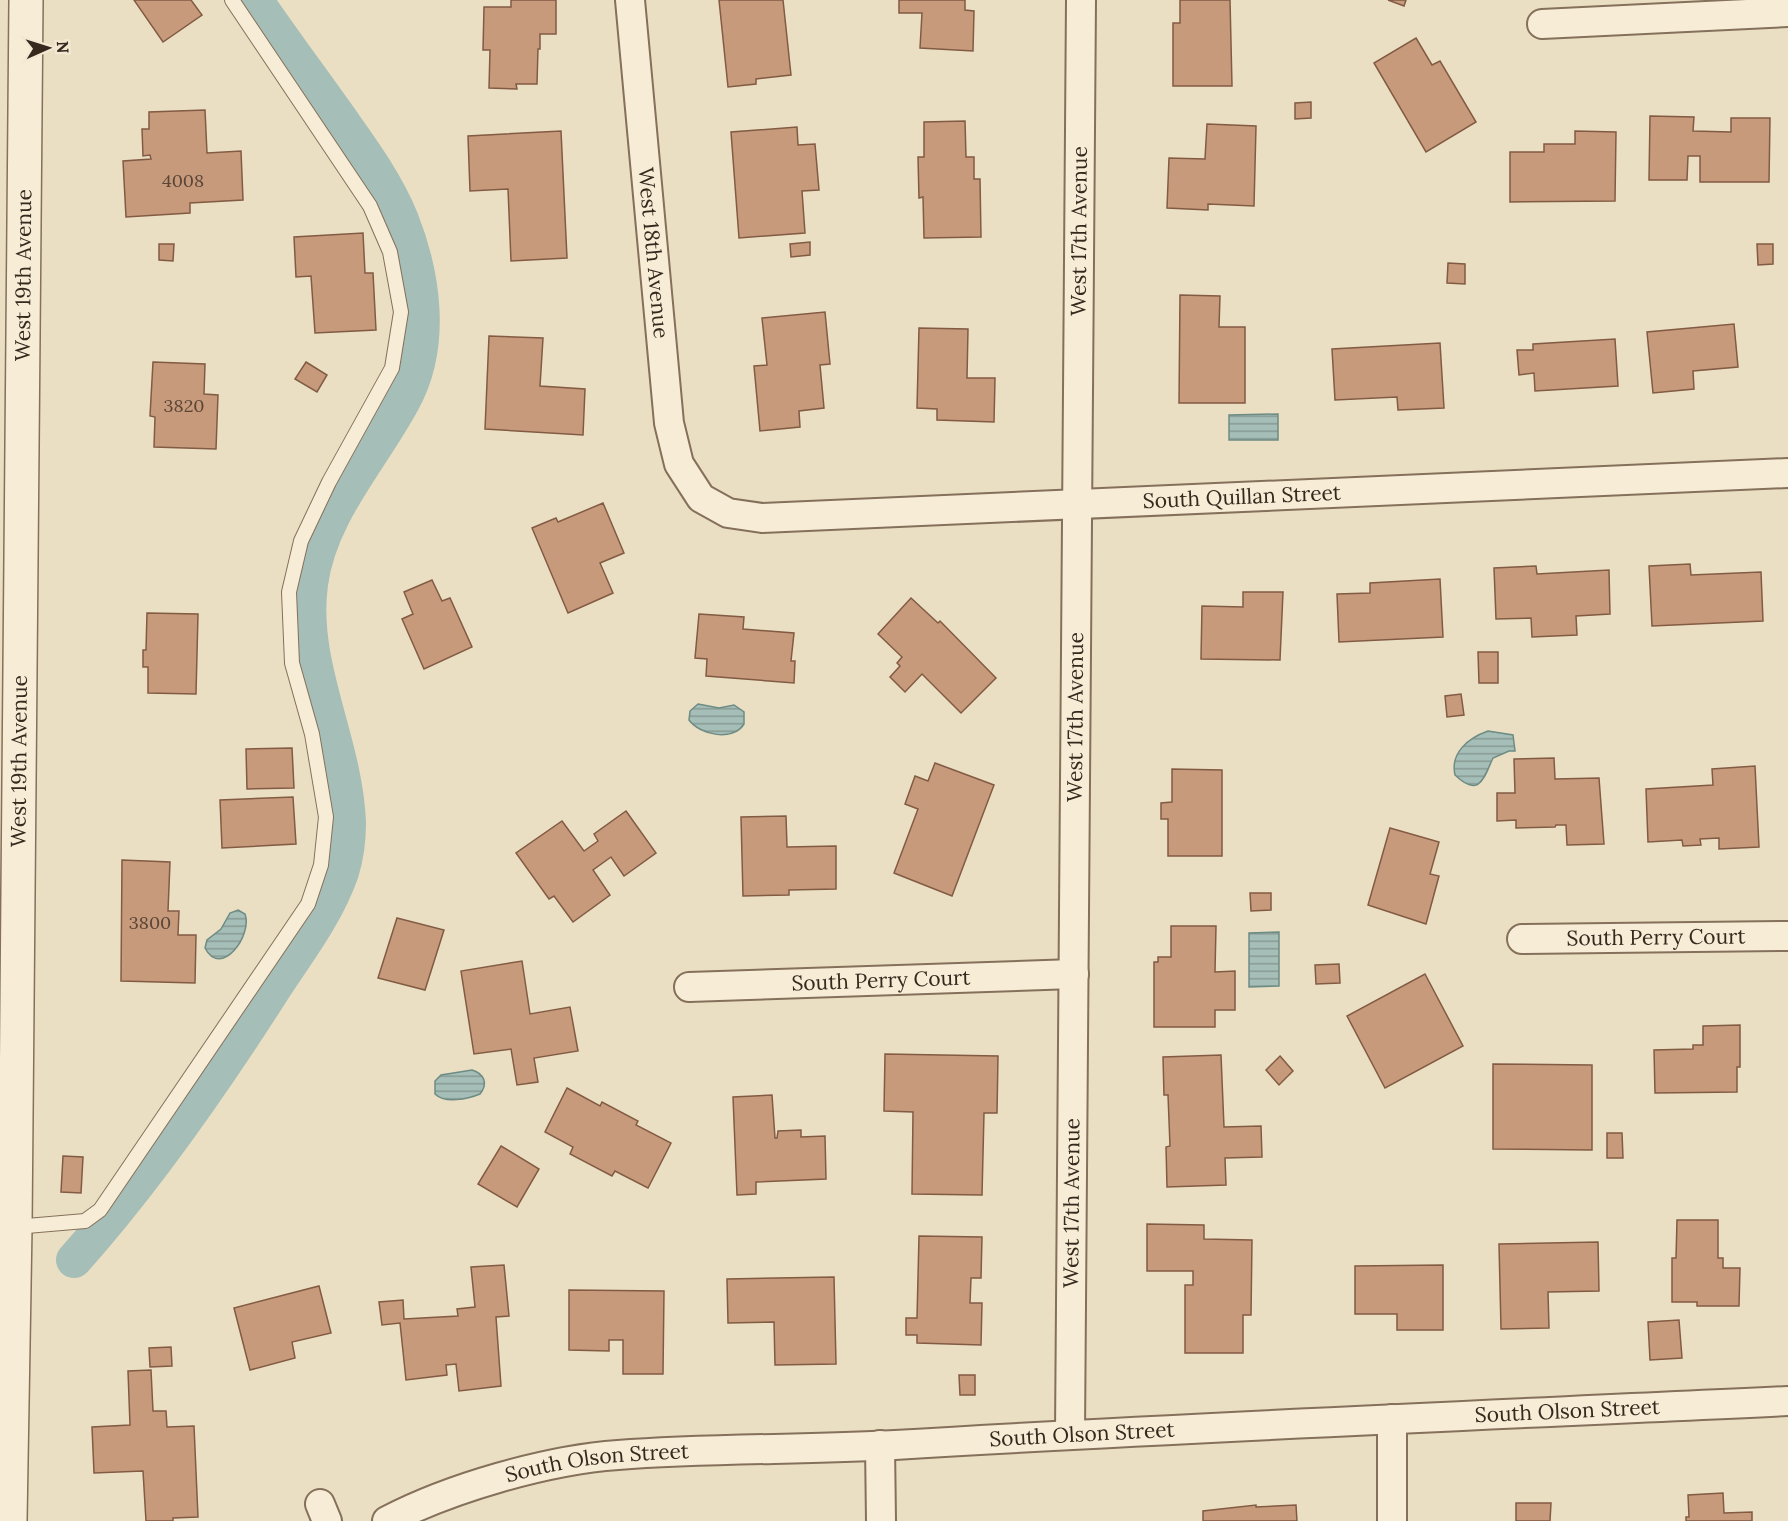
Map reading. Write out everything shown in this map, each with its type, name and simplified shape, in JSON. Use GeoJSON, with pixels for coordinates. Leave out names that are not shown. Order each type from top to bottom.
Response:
{"type":"FeatureCollection","features":[{"type":"Feature","properties":{"kind":"street","name":"West 19th Avenue"},"geometry":{"type":"LineString","coordinates":[[10,1521],[15,1227],[8,1122],[26,0]]}},
{"type":"Feature","properties":{"kind":"street","name":"West 18th Avenue"},"geometry":{"type":"LineString","coordinates":[[630,0],[669,423],[679,464],[701,498]]}},
{"type":"Feature","properties":{"kind":"street","name":"West 17th Avenue"},"geometry":{"type":"LineString","coordinates":[[1071,1434],[1081,0]]}},
{"type":"Feature","properties":{"kind":"street"},"geometry":{"type":"LineString","coordinates":[[1542,24],[1788,12]]}},
{"type":"Feature","properties":{"kind":"street","name":"South Quillan Street"},"geometry":{"type":"LineString","coordinates":[[701,498],[728,513],[762,518],[1788,473]]}},
{"type":"Feature","properties":{"kind":"street","name":"South Perry Court"},"geometry":{"type":"LineString","coordinates":[[1522,939],[1788,936]]}},
{"type":"Feature","properties":{"kind":"street","name":"South Perry Court"},"geometry":{"type":"LineString","coordinates":[[689,987],[1074,974]]}},
{"type":"Feature","properties":{"kind":"street","name":"South Olson Street"},"geometry":{"type":"LineString","coordinates":[[387,1521],[433,1500],[543,1466],[615,1455],[880,1446],[1071,1434],[1788,1401]]}},
{"type":"Feature","properties":{"kind":"street"},"geometry":{"type":"LineString","coordinates":[[1392,1419],[1392,1521]]}},
{"type":"Feature","properties":{"kind":"street"},"geometry":{"type":"LineString","coordinates":[[880,1446],[881,1521]]}},
{"type":"Feature","properties":{"kind":"lane"},"geometry":{"type":"LineString","coordinates":[[15,1227],[85,1221],[100,1210],[308,904],[321,865],[326,817],[312,734],[292,663],[289,592],[301,541],[310,521],[328,482],[392,368],[401,312],[390,252],[369,206],[232,0]]}},
{"type":"Feature","properties":{"kind":"water"},"geometry":{"type":"Polygon","coordinates":[[[1278,414],[1278,440],[1229,440],[1229,415],[1278,414]]]}},
{"type":"Feature","properties":{"kind":"water"},"geometry":{"type":"Polygon","coordinates":[[[698,704],[719,708],[734,705],[744,712],[744,724],[739,730],[725,735],[708,733],[689,720],[690,711],[698,704]]]}},
{"type":"Feature","properties":{"kind":"water"},"geometry":{"type":"Polygon","coordinates":[[[1488,731],[1513,735],[1515,751],[1509,751],[1493,758],[1480,783],[1470,785],[1455,775],[1455,760],[1467,742],[1488,731]]]}},
{"type":"Feature","properties":{"kind":"water"},"geometry":{"type":"Polygon","coordinates":[[[238,910],[245,914],[246,923],[240,942],[227,956],[219,959],[212,956],[205,948],[207,940],[221,929],[230,913],[238,910]]]}},
{"type":"Feature","properties":{"kind":"water"},"geometry":{"type":"Polygon","coordinates":[[[1279,932],[1279,986],[1249,987],[1249,933],[1279,932]]]}},
{"type":"Feature","properties":{"kind":"water"},"geometry":{"type":"Polygon","coordinates":[[[472,1070],[480,1074],[484,1080],[484,1087],[480,1094],[450,1100],[435,1094],[435,1081],[441,1075],[472,1070]]]}},
{"type":"Feature","properties":{"kind":"building"},"geometry":{"type":"Polygon","coordinates":[[[134,0],[191,0],[202,15],[163,42],[134,0]]]}},
{"type":"Feature","properties":{"kind":"building"},"geometry":{"type":"Polygon","coordinates":[[[511,0],[556,0],[556,34],[540,34],[537,84],[516,84],[517,89],[489,88],[490,50],[483,50],[484,7],[511,7],[511,0]]]}},
{"type":"Feature","properties":{"kind":"building"},"geometry":{"type":"Polygon","coordinates":[[[719,0],[783,0],[791,75],[756,79],[756,84],[728,87],[719,0]]]}},
{"type":"Feature","properties":{"kind":"building"},"geometry":{"type":"Polygon","coordinates":[[[899,0],[965,0],[965,10],[974,11],[973,51],[920,48],[922,13],[899,13],[899,0]]]}},
{"type":"Feature","properties":{"kind":"building"},"geometry":{"type":"Polygon","coordinates":[[[1180,0],[1230,0],[1232,86],[1173,86],[1173,23],[1180,23],[1180,0]]]}},
{"type":"Feature","properties":{"kind":"building"},"geometry":{"type":"Polygon","coordinates":[[[1388,0],[1406,0],[1404,6],[1388,0]]]}},
{"type":"Feature","properties":{"kind":"building"},"geometry":{"type":"Polygon","coordinates":[[[1416,38],[1432,65],[1440,61],[1476,122],[1426,152],[1374,63],[1416,38]]]}},
{"type":"Feature","properties":{"kind":"building"},"geometry":{"type":"Polygon","coordinates":[[[1311,102],[1311,118],[1295,119],[1295,103],[1311,102]]]}},
{"type":"Feature","properties":{"kind":"building"},"geometry":{"type":"Polygon","coordinates":[[[205,110],[207,153],[241,151],[243,200],[190,203],[190,213],[126,217],[123,161],[151,159],[150,155],[143,156],[142,129],[149,129],[149,112],[205,110]]]}},
{"type":"Feature","properties":{"kind":"building"},"geometry":{"type":"Polygon","coordinates":[[[1650,116],[1694,117],[1693,131],[1731,132],[1731,118],[1770,118],[1769,182],[1700,182],[1700,156],[1688,156],[1687,180],[1649,180],[1650,116]]]}},
{"type":"Feature","properties":{"kind":"building"},"geometry":{"type":"Polygon","coordinates":[[[965,121],[966,157],[974,157],[974,179],[980,179],[981,237],[924,238],[923,197],[919,198],[918,157],[924,157],[924,122],[965,121]]]}},
{"type":"Feature","properties":{"kind":"building"},"geometry":{"type":"Polygon","coordinates":[[[1207,124],[1256,126],[1254,206],[1208,204],[1208,210],[1167,208],[1169,158],[1205,159],[1207,124]]]}},
{"type":"Feature","properties":{"kind":"building"},"geometry":{"type":"Polygon","coordinates":[[[797,127],[798,145],[815,144],[819,190],[802,191],[805,233],[739,238],[731,132],[797,127]]]}},
{"type":"Feature","properties":{"kind":"building"},"geometry":{"type":"Polygon","coordinates":[[[561,131],[567,258],[511,261],[508,189],[470,191],[468,136],[561,131]]]}},
{"type":"Feature","properties":{"kind":"building"},"geometry":{"type":"Polygon","coordinates":[[[1575,131],[1616,132],[1615,201],[1510,202],[1510,152],[1544,152],[1544,144],[1575,144],[1575,131]]]}},
{"type":"Feature","properties":{"kind":"building"},"geometry":{"type":"Polygon","coordinates":[[[363,233],[365,273],[373,273],[376,330],[315,333],[311,276],[296,277],[294,237],[363,233]]]}},
{"type":"Feature","properties":{"kind":"building"},"geometry":{"type":"Polygon","coordinates":[[[810,242],[810,255],[791,257],[790,244],[810,242]]]}},
{"type":"Feature","properties":{"kind":"building"},"geometry":{"type":"Polygon","coordinates":[[[159,244],[174,244],[173,261],[159,260],[159,244]]]}},
{"type":"Feature","properties":{"kind":"building"},"geometry":{"type":"Polygon","coordinates":[[[1757,244],[1773,244],[1773,264],[1758,265],[1757,244]]]}},
{"type":"Feature","properties":{"kind":"building"},"geometry":{"type":"Polygon","coordinates":[[[1448,263],[1465,264],[1465,284],[1447,283],[1448,263]]]}},
{"type":"Feature","properties":{"kind":"building"},"geometry":{"type":"Polygon","coordinates":[[[1180,295],[1220,296],[1219,327],[1245,327],[1245,403],[1179,403],[1180,295]]]}},
{"type":"Feature","properties":{"kind":"building"},"geometry":{"type":"Polygon","coordinates":[[[825,312],[830,364],[820,365],[824,408],[799,411],[800,427],[760,431],[754,366],[767,365],[762,318],[825,312]]]}},
{"type":"Feature","properties":{"kind":"building"},"geometry":{"type":"Polygon","coordinates":[[[1734,324],[1738,367],[1693,371],[1694,389],[1653,393],[1647,332],[1734,324]]]}},
{"type":"Feature","properties":{"kind":"building"},"geometry":{"type":"Polygon","coordinates":[[[919,328],[968,329],[967,378],[995,378],[994,422],[937,420],[937,409],[917,408],[919,328]]]}},
{"type":"Feature","properties":{"kind":"building"},"geometry":{"type":"Polygon","coordinates":[[[489,336],[543,338],[540,386],[585,389],[583,435],[485,429],[489,336]]]}},
{"type":"Feature","properties":{"kind":"building"},"geometry":{"type":"Polygon","coordinates":[[[1615,339],[1618,386],[1535,391],[1534,373],[1519,375],[1517,350],[1533,350],[1533,344],[1615,339]]]}},
{"type":"Feature","properties":{"kind":"building"},"geometry":{"type":"Polygon","coordinates":[[[1440,343],[1444,408],[1398,410],[1397,397],[1335,400],[1332,349],[1440,343]]]}},
{"type":"Feature","properties":{"kind":"building"},"geometry":{"type":"Polygon","coordinates":[[[153,362],[205,364],[204,394],[218,395],[216,449],[154,447],[155,417],[150,416],[153,362]]]}},
{"type":"Feature","properties":{"kind":"building"},"geometry":{"type":"Polygon","coordinates":[[[306,362],[327,375],[317,392],[295,379],[306,362]]]}},
{"type":"Feature","properties":{"kind":"building"},"geometry":{"type":"Polygon","coordinates":[[[603,503],[624,553],[600,563],[613,593],[568,613],[532,528],[556,518],[558,522],[603,503]]]}},
{"type":"Feature","properties":{"kind":"building"},"geometry":{"type":"Polygon","coordinates":[[[1690,564],[1691,575],[1761,572],[1763,621],[1652,626],[1649,566],[1690,564]]]}},
{"type":"Feature","properties":{"kind":"building"},"geometry":{"type":"Polygon","coordinates":[[[1536,566],[1537,574],[1609,570],[1610,614],[1576,616],[1577,635],[1532,637],[1531,618],[1496,619],[1494,568],[1536,566]]]}},
{"type":"Feature","properties":{"kind":"building"},"geometry":{"type":"Polygon","coordinates":[[[1440,579],[1443,637],[1339,642],[1337,594],[1370,593],[1370,583],[1440,579]]]}},
{"type":"Feature","properties":{"kind":"building"},"geometry":{"type":"Polygon","coordinates":[[[432,580],[442,601],[450,598],[472,647],[424,669],[402,619],[413,614],[404,592],[432,580]]]}},
{"type":"Feature","properties":{"kind":"building"},"geometry":{"type":"Polygon","coordinates":[[[1243,592],[1283,592],[1280,660],[1201,659],[1202,606],[1243,607],[1243,592]]]}},
{"type":"Feature","properties":{"kind":"building"},"geometry":{"type":"Polygon","coordinates":[[[911,598],[938,623],[940,621],[996,678],[961,713],[922,674],[905,692],[890,677],[900,666],[897,663],[902,657],[878,634],[911,598]]]}},
{"type":"Feature","properties":{"kind":"building"},"geometry":{"type":"Polygon","coordinates":[[[147,613],[198,614],[196,694],[148,693],[148,667],[143,667],[147,613]]]}},
{"type":"Feature","properties":{"kind":"building"},"geometry":{"type":"Polygon","coordinates":[[[699,614],[744,617],[743,629],[794,633],[791,661],[795,661],[794,683],[706,676],[707,659],[695,658],[699,614]]]}},
{"type":"Feature","properties":{"kind":"building"},"geometry":{"type":"Polygon","coordinates":[[[1478,652],[1498,652],[1498,683],[1479,683],[1478,652]]]}},
{"type":"Feature","properties":{"kind":"building"},"geometry":{"type":"Polygon","coordinates":[[[1461,694],[1464,715],[1447,717],[1445,696],[1461,694]]]}},
{"type":"Feature","properties":{"kind":"building"},"geometry":{"type":"Polygon","coordinates":[[[292,748],[294,788],[247,789],[246,749],[292,748]]]}},
{"type":"Feature","properties":{"kind":"building"},"geometry":{"type":"Polygon","coordinates":[[[1554,758],[1555,779],[1599,778],[1604,844],[1567,845],[1566,825],[1516,828],[1516,820],[1497,821],[1497,793],[1515,793],[1514,759],[1554,758]]]}},
{"type":"Feature","properties":{"kind":"building"},"geometry":{"type":"Polygon","coordinates":[[[935,763],[994,785],[952,896],[894,873],[918,809],[905,804],[915,776],[928,781],[935,763]]]}},
{"type":"Feature","properties":{"kind":"building"},"geometry":{"type":"Polygon","coordinates":[[[1755,766],[1759,847],[1719,849],[1719,838],[1700,839],[1701,845],[1683,846],[1682,840],[1648,842],[1646,789],[1713,785],[1712,769],[1755,766]]]}},
{"type":"Feature","properties":{"kind":"building"},"geometry":{"type":"Polygon","coordinates":[[[1172,769],[1222,770],[1222,856],[1168,856],[1168,819],[1161,819],[1161,803],[1172,802],[1172,769]]]}},
{"type":"Feature","properties":{"kind":"building"},"geometry":{"type":"Polygon","coordinates":[[[293,797],[296,844],[222,848],[220,800],[293,797]]]}},
{"type":"Feature","properties":{"kind":"building"},"geometry":{"type":"Polygon","coordinates":[[[626,811],[656,853],[624,876],[611,857],[593,870],[610,895],[573,922],[554,896],[549,899],[516,853],[562,821],[584,851],[598,841],[594,834],[626,811]]]}},
{"type":"Feature","properties":{"kind":"building"},"geometry":{"type":"Polygon","coordinates":[[[786,816],[787,847],[836,846],[836,889],[789,890],[789,895],[743,896],[741,817],[786,816]]]}},
{"type":"Feature","properties":{"kind":"building"},"geometry":{"type":"Polygon","coordinates":[[[1390,828],[1439,842],[1430,874],[1439,876],[1426,924],[1368,905],[1390,828]]]}},
{"type":"Feature","properties":{"kind":"building"},"geometry":{"type":"Polygon","coordinates":[[[122,860],[170,862],[168,911],[179,911],[178,935],[196,935],[195,983],[121,981],[122,860]]]}},
{"type":"Feature","properties":{"kind":"building"},"geometry":{"type":"Polygon","coordinates":[[[1250,893],[1271,893],[1271,910],[1251,911],[1250,893]]]}},
{"type":"Feature","properties":{"kind":"building"},"geometry":{"type":"Polygon","coordinates":[[[397,918],[444,930],[425,990],[378,978],[397,918]]]}},
{"type":"Feature","properties":{"kind":"building"},"geometry":{"type":"Polygon","coordinates":[[[1171,926],[1216,926],[1215,972],[1235,971],[1235,1010],[1215,1010],[1215,1027],[1154,1027],[1154,962],[1158,962],[1158,957],[1171,957],[1171,926]]]}},
{"type":"Feature","properties":{"kind":"building"},"geometry":{"type":"Polygon","coordinates":[[[522,961],[530,1014],[570,1007],[578,1051],[534,1058],[538,1082],[517,1085],[511,1049],[474,1054],[461,971],[522,961]]]}},
{"type":"Feature","properties":{"kind":"building"},"geometry":{"type":"Polygon","coordinates":[[[1339,964],[1340,983],[1316,984],[1315,965],[1339,964]]]}},
{"type":"Feature","properties":{"kind":"building"},"geometry":{"type":"Polygon","coordinates":[[[1425,974],[1463,1046],[1385,1088],[1347,1016],[1425,974]]]}},
{"type":"Feature","properties":{"kind":"building"},"geometry":{"type":"Polygon","coordinates":[[[1740,1025],[1740,1067],[1737,1067],[1737,1092],[1655,1093],[1654,1050],[1693,1049],[1693,1045],[1703,1045],[1703,1026],[1740,1025]]]}},
{"type":"Feature","properties":{"kind":"building"},"geometry":{"type":"Polygon","coordinates":[[[885,1054],[998,1056],[997,1113],[984,1113],[982,1195],[912,1194],[913,1112],[884,1111],[885,1054]]]}},
{"type":"Feature","properties":{"kind":"building"},"geometry":{"type":"Polygon","coordinates":[[[1221,1055],[1224,1127],[1261,1126],[1262,1157],[1225,1158],[1226,1185],[1167,1187],[1166,1147],[1170,1146],[1168,1095],[1164,1095],[1163,1057],[1221,1055]]]}},
{"type":"Feature","properties":{"kind":"building"},"geometry":{"type":"Polygon","coordinates":[[[1280,1056],[1293,1071],[1279,1085],[1266,1070],[1280,1056]]]}},
{"type":"Feature","properties":{"kind":"building"},"geometry":{"type":"Polygon","coordinates":[[[1493,1064],[1592,1065],[1592,1150],[1493,1149],[1493,1064]]]}},
{"type":"Feature","properties":{"kind":"building"},"geometry":{"type":"Polygon","coordinates":[[[567,1088],[600,1106],[602,1102],[638,1121],[636,1125],[671,1143],[648,1188],[615,1171],[612,1176],[570,1154],[573,1147],[545,1132],[567,1088]]]}},
{"type":"Feature","properties":{"kind":"building"},"geometry":{"type":"Polygon","coordinates":[[[772,1095],[775,1138],[777,1138],[778,1131],[801,1130],[801,1137],[825,1136],[826,1179],[756,1182],[756,1194],[737,1195],[733,1097],[772,1095]]]}},
{"type":"Feature","properties":{"kind":"building"},"geometry":{"type":"Polygon","coordinates":[[[1607,1133],[1622,1133],[1623,1158],[1607,1158],[1607,1133]]]}},
{"type":"Feature","properties":{"kind":"building"},"geometry":{"type":"Polygon","coordinates":[[[501,1146],[539,1169],[517,1207],[478,1184],[501,1146]]]}},
{"type":"Feature","properties":{"kind":"building"},"geometry":{"type":"Polygon","coordinates":[[[63,1156],[83,1157],[81,1193],[61,1192],[63,1156]]]}},
{"type":"Feature","properties":{"kind":"building"},"geometry":{"type":"Polygon","coordinates":[[[1677,1220],[1718,1220],[1718,1258],[1723,1258],[1723,1268],[1740,1268],[1739,1306],[1697,1306],[1697,1302],[1672,1302],[1672,1258],[1676,1258],[1677,1220]]]}},
{"type":"Feature","properties":{"kind":"building"},"geometry":{"type":"Polygon","coordinates":[[[1147,1224],[1204,1225],[1204,1239],[1252,1240],[1251,1315],[1243,1315],[1243,1353],[1185,1353],[1185,1285],[1193,1285],[1193,1271],[1147,1271],[1147,1224]]]}},
{"type":"Feature","properties":{"kind":"building"},"geometry":{"type":"Polygon","coordinates":[[[919,1236],[982,1237],[981,1278],[971,1278],[970,1303],[982,1303],[981,1345],[917,1343],[917,1335],[906,1335],[906,1318],[917,1318],[919,1236]]]}},
{"type":"Feature","properties":{"kind":"building"},"geometry":{"type":"Polygon","coordinates":[[[1598,1242],[1599,1291],[1548,1292],[1549,1328],[1501,1329],[1499,1244],[1598,1242]]]}},
{"type":"Feature","properties":{"kind":"building"},"geometry":{"type":"Polygon","coordinates":[[[504,1265],[509,1316],[496,1317],[501,1386],[459,1391],[456,1364],[446,1365],[447,1375],[406,1380],[400,1323],[382,1325],[379,1302],[403,1300],[404,1319],[458,1316],[457,1309],[475,1307],[471,1267],[504,1265]]]}},
{"type":"Feature","properties":{"kind":"building"},"geometry":{"type":"Polygon","coordinates":[[[1443,1265],[1443,1330],[1397,1330],[1397,1314],[1355,1314],[1355,1266],[1443,1265]]]}},
{"type":"Feature","properties":{"kind":"building"},"geometry":{"type":"Polygon","coordinates":[[[834,1277],[836,1364],[775,1365],[774,1322],[728,1323],[727,1279],[834,1277]]]}},
{"type":"Feature","properties":{"kind":"building"},"geometry":{"type":"Polygon","coordinates":[[[319,1286],[331,1333],[292,1342],[295,1358],[250,1370],[234,1308],[319,1286]]]}},
{"type":"Feature","properties":{"kind":"building"},"geometry":{"type":"Polygon","coordinates":[[[569,1290],[664,1291],[663,1374],[623,1374],[623,1340],[609,1340],[609,1351],[569,1350],[569,1290]]]}},
{"type":"Feature","properties":{"kind":"building"},"geometry":{"type":"Polygon","coordinates":[[[1679,1320],[1682,1358],[1650,1360],[1648,1322],[1679,1320]]]}},
{"type":"Feature","properties":{"kind":"building"},"geometry":{"type":"Polygon","coordinates":[[[171,1347],[172,1366],[150,1367],[149,1348],[171,1347]]]}},
{"type":"Feature","properties":{"kind":"building"},"geometry":{"type":"Polygon","coordinates":[[[151,1370],[153,1411],[166,1411],[167,1427],[194,1426],[198,1517],[173,1518],[173,1521],[146,1521],[143,1471],[94,1473],[92,1427],[130,1425],[128,1371],[151,1370]]]}},
{"type":"Feature","properties":{"kind":"building"},"geometry":{"type":"Polygon","coordinates":[[[959,1375],[975,1375],[975,1395],[960,1395],[959,1375]]]}},
{"type":"Feature","properties":{"kind":"building"},"geometry":{"type":"Polygon","coordinates":[[[1723,1493],[1724,1513],[1752,1512],[1752,1521],[1686,1521],[1686,1517],[1689,1517],[1688,1495],[1723,1493]]]}},
{"type":"Feature","properties":{"kind":"building"},"geometry":{"type":"Polygon","coordinates":[[[1516,1503],[1551,1503],[1550,1521],[1516,1521],[1516,1503]]]}},
{"type":"Feature","properties":{"kind":"building"},"geometry":{"type":"Polygon","coordinates":[[[1256,1505],[1256,1507],[1296,1505],[1297,1521],[1203,1521],[1203,1511],[1256,1505]]]}},
{"type":"Feature","properties":{"kind":"waterway"},"geometry":{"type":"LineString","coordinates":[[74,1260],[154,1163],[203,1094],[310,933],[335,888],[345,854],[348,823],[339,763],[316,674],[311,644],[308,614],[310,584],[315,558],[324,534],[348,488],[403,400],[418,357],[422,310],[415,264],[401,220],[367,157],[255,0]]}}]}
